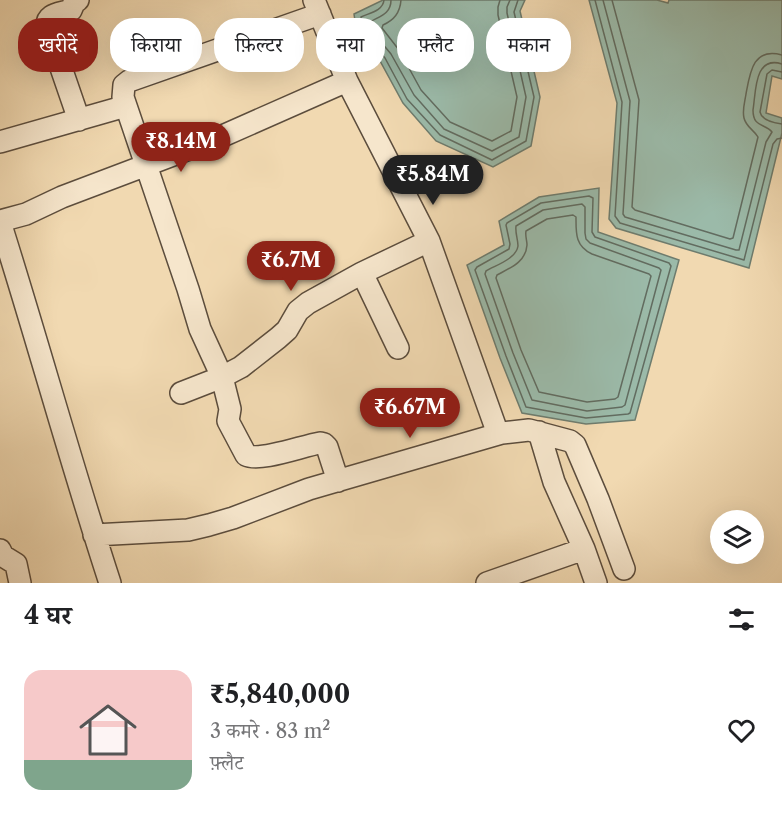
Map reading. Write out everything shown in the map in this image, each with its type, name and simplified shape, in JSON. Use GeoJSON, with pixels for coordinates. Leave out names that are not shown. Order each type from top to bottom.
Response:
{"type":"FeatureCollection","features":[{"type":"Feature","properties":{"kind":"street"},"geometry":{"type":"LineString","coordinates":[[78,0],[71,10],[52,16],[46,22],[79,120]]}},
{"type":"Feature","properties":{"kind":"street"},"geometry":{"type":"LineString","coordinates":[[338,481],[324,444],[265,456],[248,457],[228,420],[230,409],[222,377],[200,329],[123,97],[124,85],[129,81],[317,7],[347,81],[429,241],[498,434]]}},
{"type":"Feature","properties":{"kind":"street"},"geometry":{"type":"LineString","coordinates":[[110,583],[0,221],[26,214],[62,197],[218,138],[347,81]]}},
{"type":"Feature","properties":{"kind":"street"},"geometry":{"type":"LineString","coordinates":[[0,142],[126,106]]}},
{"type":"Feature","properties":{"kind":"street"},"geometry":{"type":"LineString","coordinates":[[181,393],[241,367],[278,338],[298,311],[308,303],[362,273],[429,241]]}},
{"type":"Feature","properties":{"kind":"street"},"geometry":{"type":"LineString","coordinates":[[362,273],[399,348]]}},
{"type":"Feature","properties":{"kind":"street"},"geometry":{"type":"LineString","coordinates":[[94,535],[188,530],[232,518],[309,489],[498,434],[529,430],[570,441],[575,445],[624,569]]}},
{"type":"Feature","properties":{"kind":"street"},"geometry":{"type":"LineString","coordinates":[[538,432],[554,482],[584,549],[596,583]]}},
{"type":"Feature","properties":{"kind":"street"},"geometry":{"type":"LineString","coordinates":[[488,583],[530,576],[584,549]]}},
{"type":"Feature","properties":{"kind":"street"},"geometry":{"type":"LineString","coordinates":[[0,550],[3,556],[15,564],[20,583]]}},
{"type":"Feature","properties":{"kind":"water"},"geometry":{"type":"Polygon","coordinates":[[[383,0],[525,0],[520,11],[522,18],[486,18],[486,72],[534,72],[540,97],[531,146],[493,167],[436,141],[403,103],[385,70],[385,18],[355,18],[354,14],[383,0]]]}},
{"type":"Feature","properties":{"kind":"water"},"geometry":{"type":"Polygon","coordinates":[[[589,0],[657,0],[668,3],[669,0],[782,0],[782,79],[772,76],[766,113],[782,118],[782,133],[749,268],[616,228],[609,219],[617,103],[589,0]]]}},
{"type":"Feature","properties":{"kind":"water"},"geometry":{"type":"Polygon","coordinates":[[[599,188],[598,232],[679,260],[635,420],[586,424],[522,413],[467,265],[504,245],[499,221],[539,197],[599,188]]]}}]}
